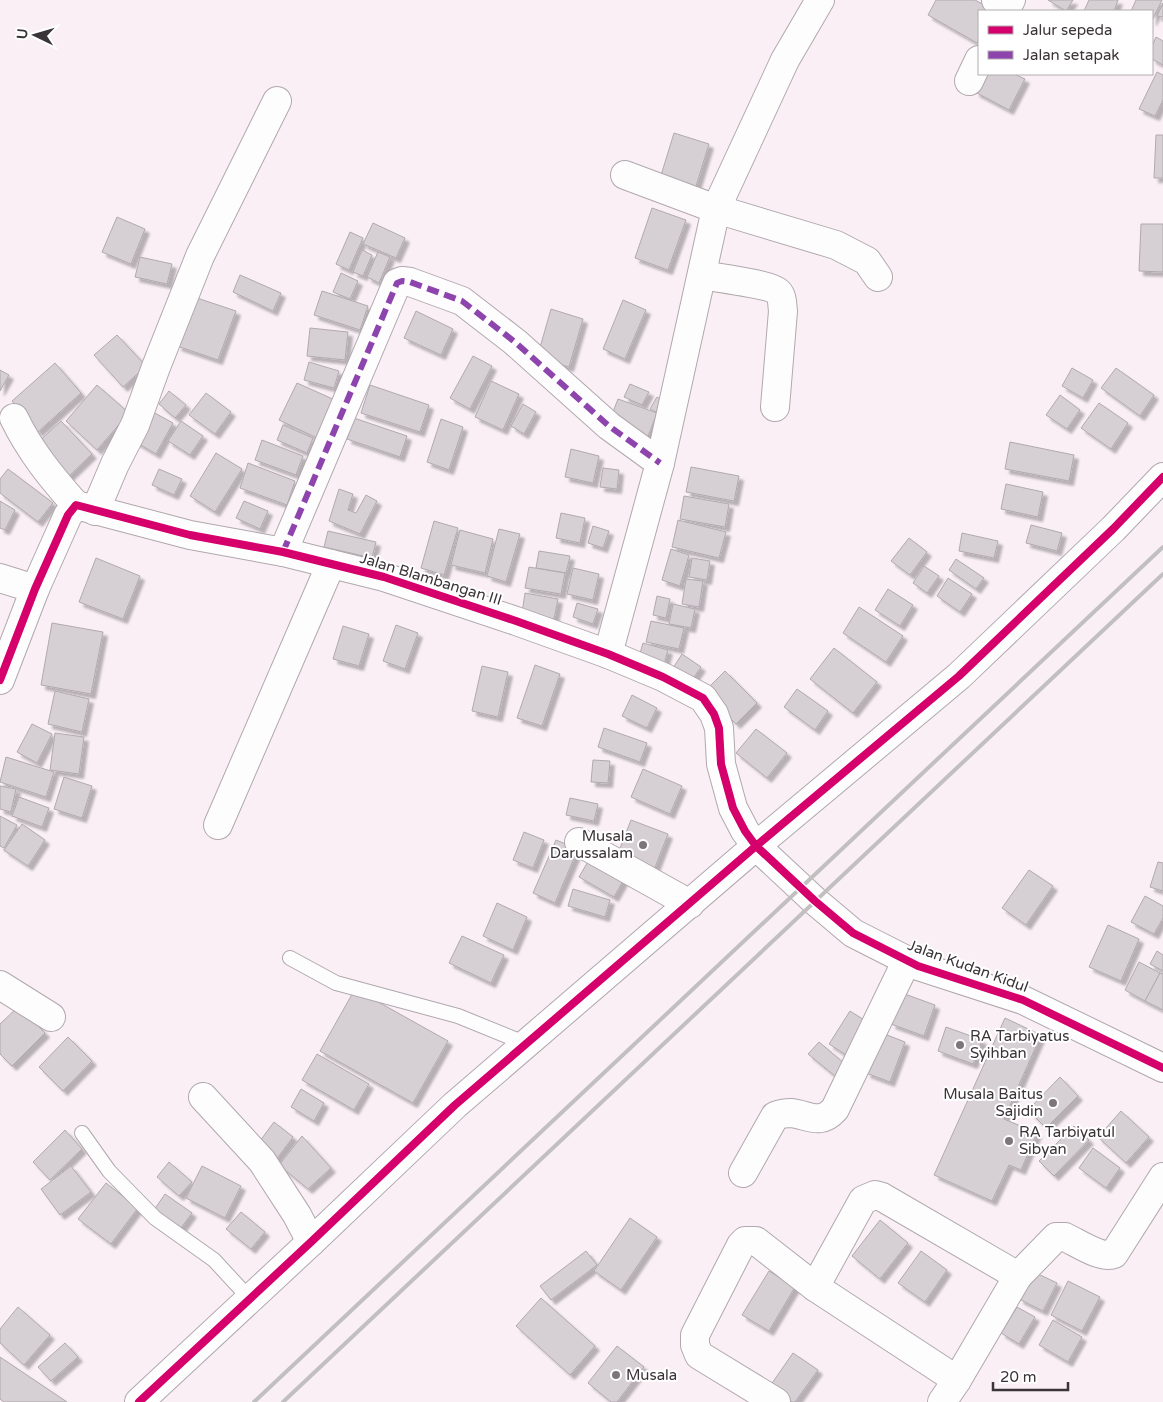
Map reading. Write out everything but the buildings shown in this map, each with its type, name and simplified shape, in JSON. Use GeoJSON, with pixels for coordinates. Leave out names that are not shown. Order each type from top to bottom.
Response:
{"type":"FeatureCollection","features":[{"type":"Feature","properties":{"kind":"street"},"geometry":{"type":"LineString","coordinates":[[608,654],[660,463],[716,209],[785,60],[820,0]]}},
{"type":"Feature","properties":{"kind":"street"},"geometry":{"type":"LineString","coordinates":[[0,680],[35,589],[68,515],[85,508],[115,464],[135,425],[200,256],[277,101]]}},
{"type":"Feature","properties":{"kind":"street"},"geometry":{"type":"LineString","coordinates":[[625,175],[716,209],[836,245],[867,260],[878,277]]}},
{"type":"Feature","properties":{"kind":"street"},"geometry":{"type":"LineString","coordinates":[[702,275],[762,286],[777,290],[781,296],[783,311],[774,407]]}},
{"type":"Feature","properties":{"kind":"street"},"geometry":{"type":"LineString","coordinates":[[283,552],[397,283],[402,281],[462,300],[515,342],[609,426],[660,463]]}},
{"type":"Feature","properties":{"kind":"street"},"geometry":{"type":"LineString","coordinates":[[14,418],[30,450],[39,462],[85,508]]}},
{"type":"Feature","properties":{"kind":"street"},"geometry":{"type":"LineString","coordinates":[[140,1402],[455,1105],[756,846],[959,676],[1113,530],[1163,477]]}},
{"type":"Feature","properties":{"kind":"street","name":"Jalan Blambangan III"},"geometry":{"type":"LineString","coordinates":[[85,508],[190,535],[283,552],[384,577],[516,620],[608,654],[663,677],[703,698],[714,714],[719,728],[720,764],[733,808],[744,831],[756,846]]}},
{"type":"Feature","properties":{"kind":"street"},"geometry":{"type":"LineString","coordinates":[[218,825],[331,564]]}},
{"type":"Feature","properties":{"kind":"street"},"geometry":{"type":"LineString","coordinates":[[0,578],[35,589]]}},
{"type":"Feature","properties":{"kind":"street"},"geometry":{"type":"LineString","coordinates":[[579,842],[690,904]]}},
{"type":"Feature","properties":{"kind":"street","name":"Jalan Kudan Kidul"},"geometry":{"type":"LineString","coordinates":[[756,846],[815,902],[852,933],[918,966],[1023,1000],[1162,1066]]}},
{"type":"Feature","properties":{"kind":"street"},"geometry":{"type":"LineString","coordinates":[[743,1173],[775,1116],[790,1113],[813,1119],[824,1118],[835,1109],[907,960]]}},
{"type":"Feature","properties":{"kind":"street"},"geometry":{"type":"LineString","coordinates":[[0,985],[51,1017]]}},
{"type":"Feature","properties":{"kind":"street"},"geometry":{"type":"LineString","coordinates":[[203,1097],[262,1161],[298,1215],[311,1242]]}},
{"type":"Feature","properties":{"kind":"street"},"geometry":{"type":"LineString","coordinates":[[776,1402],[700,1355],[695,1345],[695,1335],[741,1245],[745,1241],[756,1241],[950,1391],[1018,1276],[1059,1236],[1065,1237],[1102,1255],[1110,1256],[1114,1254],[1163,1177]]}},
{"type":"Feature","properties":{"kind":"street"},"geometry":{"type":"LineString","coordinates":[[815,1287],[863,1200],[875,1195],[882,1196],[1018,1276]]}},
{"type":"Feature","properties":{"kind":"lane"},"geometry":{"type":"LineString","coordinates":[[290,958],[336,984],[458,1016],[527,1044]]}},
{"type":"Feature","properties":{"kind":"lane"},"geometry":{"type":"LineString","coordinates":[[82,1133],[109,1171],[155,1218],[214,1260],[250,1299]]}},
{"type":"Feature","properties":{"kind":"railway"},"geometry":{"type":"LineString","coordinates":[[254,1402],[1163,547]]}},
{"type":"Feature","properties":{"kind":"railway"},"geometry":{"type":"LineString","coordinates":[[283,1402],[1163,574]]}},
{"type":"Feature","properties":{"kind":"marked path"},"geometry":{"type":"LineString","coordinates":[[283,552],[397,283],[402,281],[410,282],[462,301],[515,342],[609,426],[660,463]]}},
{"type":"Feature","properties":{"kind":"cycle path"},"geometry":{"type":"LineString","coordinates":[[139,1402],[455,1105],[756,846],[959,676],[1113,529],[1163,477]]}},
{"type":"Feature","properties":{"kind":"cycle path"},"geometry":{"type":"LineString","coordinates":[[0,680],[35,589],[68,515],[76,505],[190,535],[283,552],[384,577],[516,621],[608,654],[663,677],[703,698],[714,714],[719,728],[721,764],[733,808],[745,831],[756,846],[815,901],[853,933],[918,966],[1023,1000],[1163,1068]]}},
{"type":"Feature","properties":{"kind":"place","name":"Musala Darussalam"},"geometry":{"type":"Point","coordinates":[643,845]}},
{"type":"Feature","properties":{"kind":"place","name":"RA Tarbiyatus Syihban"},"geometry":{"type":"Point","coordinates":[960,1045]}},
{"type":"Feature","properties":{"kind":"place","name":"Musala Baitus Sajidin"},"geometry":{"type":"Point","coordinates":[1053,1103]}},
{"type":"Feature","properties":{"kind":"place","name":"RA Tarbiyatul Sibyan"},"geometry":{"type":"Point","coordinates":[1009,1141]}},
{"type":"Feature","properties":{"kind":"place","name":"Musala"},"geometry":{"type":"Point","coordinates":[616,1375]}}]}
